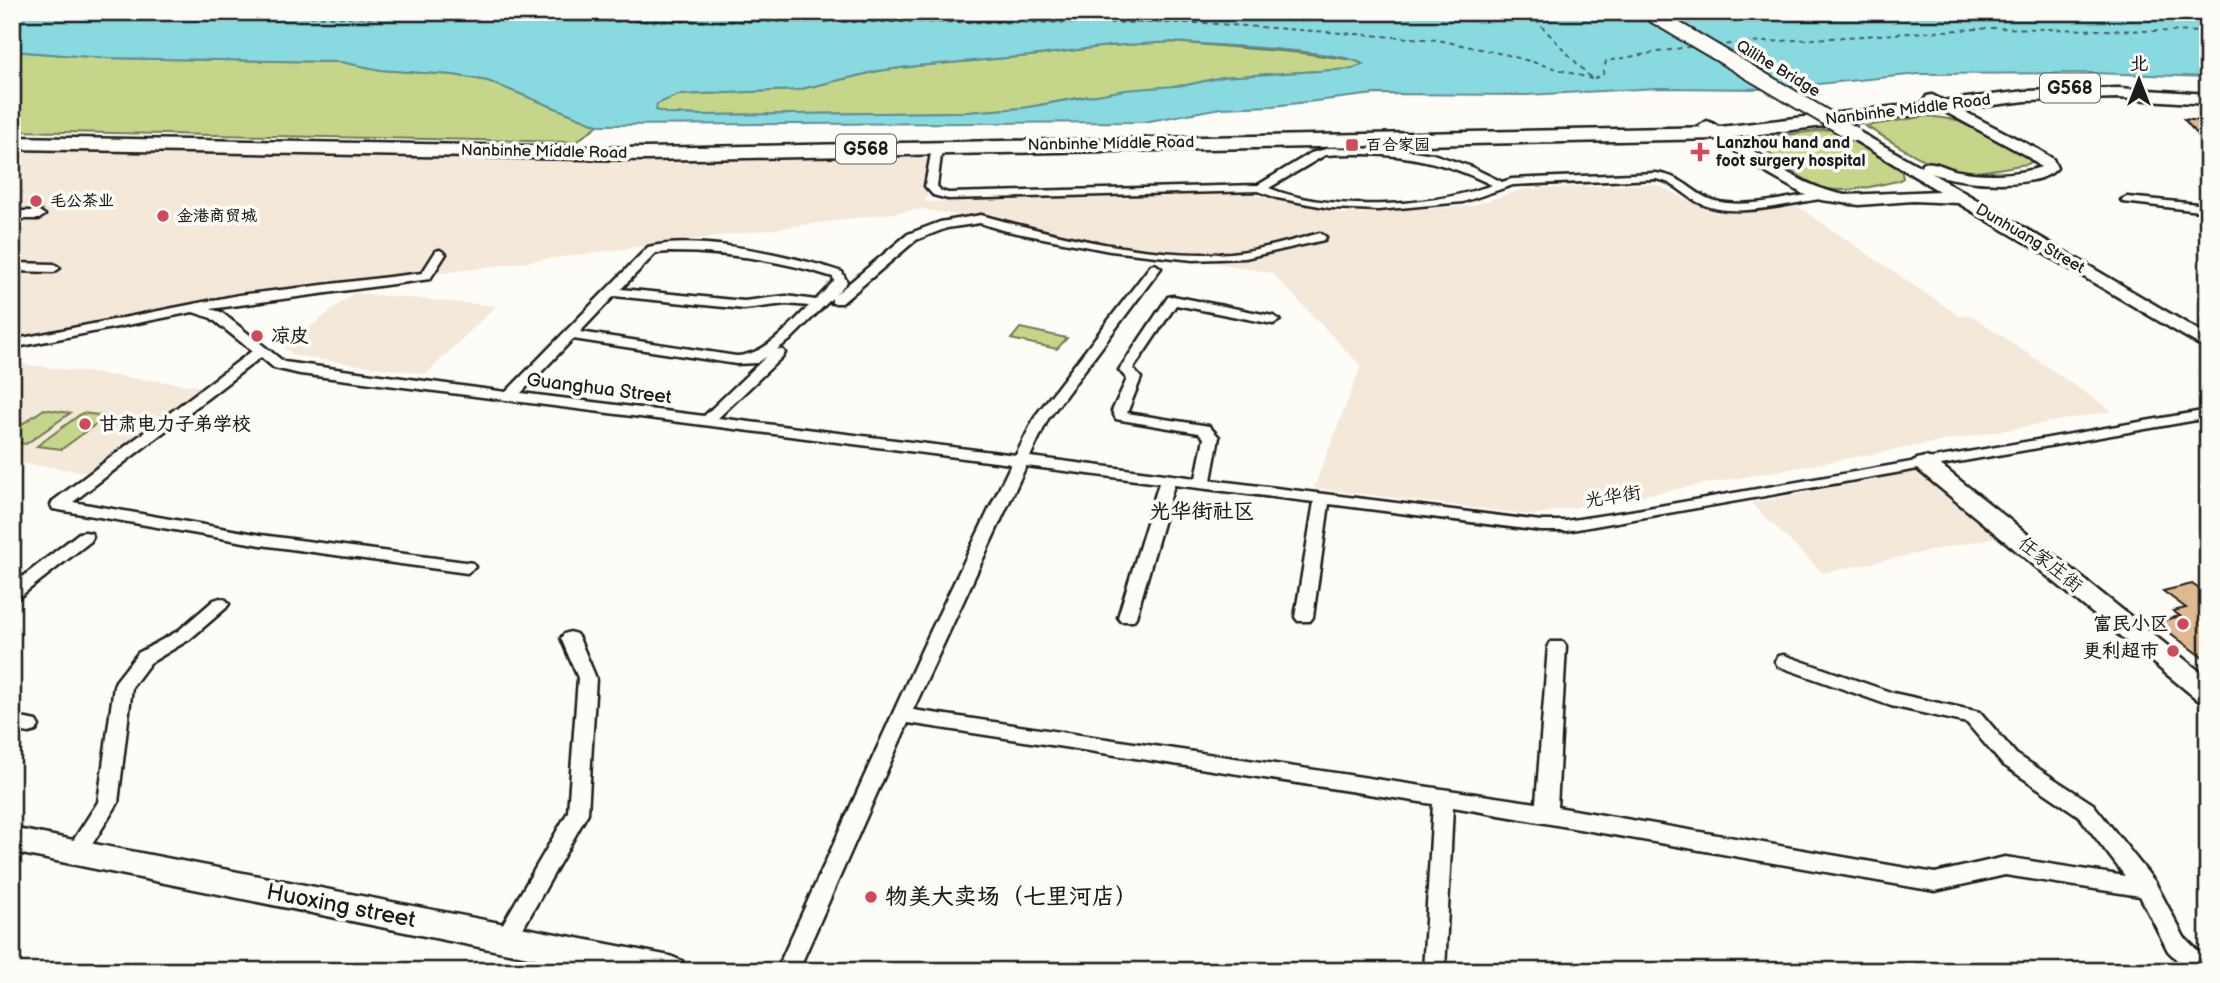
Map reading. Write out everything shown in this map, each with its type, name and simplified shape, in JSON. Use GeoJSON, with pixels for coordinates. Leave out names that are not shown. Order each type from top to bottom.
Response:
{"type":"FeatureCollection","features":[{"type":"Feature","properties":{"kind":"highway","name":"Nanbinhe Middle Road"},"geometry":{"type":"LineString","coordinates":[[12,143],[646,153],[937,148],[1360,146],[1713,130],[1938,102],[2069,93],[2208,97]]}},
{"type":"Feature","properties":{"kind":"highway","name":"Nanbinhe Middle Road"},"geometry":{"type":"LineString","coordinates":[[12,137],[650,148],[1713,130]]}},
{"type":"Feature","properties":{"kind":"main road","name":"Qilihe Bridge"},"geometry":{"type":"LineString","coordinates":[[1648,12],[1860,133]]}},
{"type":"Feature","properties":{"kind":"main road","name":"Qilihe Bridge"},"geometry":{"type":"LineString","coordinates":[[1660,12],[1860,133]]}},
{"type":"Feature","properties":{"kind":"main road"},"geometry":{"type":"LineString","coordinates":[[1916,166],[1970,179],[2006,179],[2044,172],[2049,168],[2047,162],[1938,102]]}},
{"type":"Feature","properties":{"kind":"main road"},"geometry":{"type":"LineString","coordinates":[[1713,130],[1800,187],[1821,196],[1846,200],[1924,195],[1978,202],[1986,187],[2006,179]]}},
{"type":"Feature","properties":{"kind":"main road","name":"Dunhuang Street"},"geometry":{"type":"LineString","coordinates":[[1860,133],[1978,202],[2208,344]]}},
{"type":"Feature","properties":{"kind":"main road"},"geometry":{"type":"LineString","coordinates":[[1893,197],[1921,184],[1916,166]]}},
{"type":"Feature","properties":{"kind":"main road","name":"Dunhuang Street"},"geometry":{"type":"LineString","coordinates":[[1978,202],[2208,326]]}},
{"type":"Feature","properties":{"kind":"main road","name":"任家庄街"},"geometry":{"type":"LineString","coordinates":[[1925,464],[2208,693]]}},
{"type":"Feature","properties":{"kind":"main road","name":"Huoxing street"},"geometry":{"type":"LineString","coordinates":[[12,840],[670,971]]}},
{"type":"Feature","properties":{"kind":"street"},"geometry":{"type":"LineString","coordinates":[[1260,188],[1320,153],[1360,146],[1434,156],[1462,165],[1502,186]]}},
{"type":"Feature","properties":{"kind":"street"},"geometry":{"type":"LineString","coordinates":[[937,148],[931,186],[937,193],[948,197],[1260,188],[1277,195],[1330,205],[1378,207],[1463,199],[1511,183],[1656,176],[1676,180],[1711,204],[1735,206],[1821,196]]}},
{"type":"Feature","properties":{"kind":"street"},"geometry":{"type":"LineString","coordinates":[[2127,200],[2208,209]]}},
{"type":"Feature","properties":{"kind":"street"},"geometry":{"type":"LineString","coordinates":[[12,215],[39,215]]}},
{"type":"Feature","properties":{"kind":"street"},"geometry":{"type":"LineString","coordinates":[[706,422],[748,380],[892,251],[912,237],[944,225],[981,219],[1002,226],[1173,256],[1223,257],[1265,251],[1321,237]]}},
{"type":"Feature","properties":{"kind":"street"},"geometry":{"type":"LineString","coordinates":[[509,397],[570,334],[652,250],[664,247],[692,248],[776,259],[838,275],[841,282],[784,338],[752,360],[570,334]]}},
{"type":"Feature","properties":{"kind":"street"},"geometry":{"type":"LineString","coordinates":[[12,344],[191,307],[426,276],[440,254]]}},
{"type":"Feature","properties":{"kind":"street"},"geometry":{"type":"LineString","coordinates":[[12,267],[54,268]]}},
{"type":"Feature","properties":{"kind":"street"},"geometry":{"type":"LineString","coordinates":[[787,971],[902,715],[1041,418],[1155,268]]}},
{"type":"Feature","properties":{"kind":"street"},"geometry":{"type":"LineString","coordinates":[[611,292],[744,305],[786,300],[821,303]]}},
{"type":"Feature","properties":{"kind":"street"},"geometry":{"type":"LineString","coordinates":[[1202,484],[1212,437],[1204,429],[1121,416],[1119,411],[1134,378],[1126,370],[1173,300],[1273,320]]}},
{"type":"Feature","properties":{"kind":"street","name":"Guanghua Street"},"geometry":{"type":"LineString","coordinates":[[191,307],[216,315],[279,365],[300,370],[1020,461]]}},
{"type":"Feature","properties":{"kind":"street"},"geometry":{"type":"LineString","coordinates":[[262,350],[59,505],[261,540],[467,567]]}},
{"type":"Feature","properties":{"kind":"street","name":"光华街"},"geometry":{"type":"LineString","coordinates":[[1020,461],[1541,526],[1566,526],[2208,414]]}},
{"type":"Feature","properties":{"kind":"street"},"geometry":{"type":"LineString","coordinates":[[1126,617],[1168,480]]}},
{"type":"Feature","properties":{"kind":"street"},"geometry":{"type":"LineString","coordinates":[[1304,617],[1322,499]]}},
{"type":"Feature","properties":{"kind":"street"},"geometry":{"type":"LineString","coordinates":[[12,594],[85,537]]}},
{"type":"Feature","properties":{"kind":"street"},"geometry":{"type":"LineString","coordinates":[[76,853],[108,803],[122,687],[144,658],[184,635],[220,604]]}},
{"type":"Feature","properties":{"kind":"street"},"geometry":{"type":"LineString","coordinates":[[505,939],[579,813],[587,678],[570,638]]}},
{"type":"Feature","properties":{"kind":"street"},"geometry":{"type":"LineString","coordinates":[[1546,813],[1558,646]]}},
{"type":"Feature","properties":{"kind":"street"},"geometry":{"type":"LineString","coordinates":[[1784,661],[1891,699],[1973,717],[2009,759],[2086,810],[2147,888],[2176,944],[2203,971]]}},
{"type":"Feature","properties":{"kind":"street"},"geometry":{"type":"LineString","coordinates":[[902,715],[1546,813],[1935,882],[2005,866],[2147,888]]}},
{"type":"Feature","properties":{"kind":"street"},"geometry":{"type":"LineString","coordinates":[[1434,971],[1443,798]]}},
{"type":"Feature","properties":{"kind":"shaded area"},"geometry":{"type":"Polygon","coordinates":[[[12,142],[937,148],[925,202],[1244,193],[1343,214],[1471,206],[1524,189],[1655,184],[1715,213],[1794,204],[1959,316],[1971,315],[2112,411],[1532,515],[1314,488],[1361,366],[1272,273],[923,209],[239,300],[12,344],[12,142]]]}},
{"type":"Feature","properties":{"kind":"shaded area"},"geometry":{"type":"Polygon","coordinates":[[[354,293],[496,306],[426,374],[295,356],[284,347],[354,293]]]}},
{"type":"Feature","properties":{"kind":"shaded area","name":"甘肃电力子弟学校"},"geometry":{"type":"Polygon","coordinates":[[[12,363],[206,387],[94,473],[12,462],[12,363]]]}},
{"type":"Feature","properties":{"kind":"shaded area"},"geometry":{"type":"Polygon","coordinates":[[[1921,471],[2001,536],[1823,573],[1751,503],[1921,471]]]}},
{"type":"Feature","properties":{"kind":"green space"},"geometry":{"type":"Polygon","coordinates":[[[1173,42],[1302,53],[1364,64],[1352,69],[1223,77],[1187,85],[1083,97],[1023,108],[968,112],[703,115],[669,114],[656,110],[656,104],[678,95],[797,90],[878,71],[916,66],[1173,42]]]}},
{"type":"Feature","properties":{"kind":"green space"},"geometry":{"type":"Polygon","coordinates":[[[12,51],[104,58],[341,62],[381,70],[454,75],[488,81],[598,125],[576,142],[12,131],[12,51]]]}},
{"type":"Feature","properties":{"kind":"green space"},"geometry":{"type":"Polygon","coordinates":[[[1928,116],[1956,120],[2028,155],[2033,160],[2028,164],[1995,170],[1959,171],[1931,163],[1865,126],[1928,116]]]}},
{"type":"Feature","properties":{"kind":"green space"},"geometry":{"type":"Polygon","coordinates":[[[1833,129],[1894,164],[1901,169],[1903,178],[1863,188],[1828,189],[1794,172],[1763,149],[1758,142],[1765,137],[1833,129]]]}},
{"type":"Feature","properties":{"kind":"green space"},"geometry":{"type":"Polygon","coordinates":[[[1020,328],[1067,338],[1057,349],[1011,339],[1020,328]]]}},
{"type":"Feature","properties":{"kind":"green space"},"geometry":{"type":"Polygon","coordinates":[[[44,409],[70,413],[26,444],[12,442],[12,431],[44,409]]]}},
{"type":"Feature","properties":{"kind":"green space"},"geometry":{"type":"Polygon","coordinates":[[[82,413],[107,416],[62,449],[37,446],[82,413]]]}},
{"type":"Feature","properties":{"kind":"water"},"geometry":{"type":"Polygon","coordinates":[[[12,12],[2208,12],[2208,77],[2092,73],[1919,74],[1767,89],[1658,88],[1527,95],[1375,94],[1273,106],[1221,108],[1144,122],[598,125],[488,81],[454,75],[381,70],[341,62],[104,58],[12,51],[12,12]],[[1173,42],[916,66],[878,71],[797,90],[678,95],[657,104],[656,110],[669,114],[703,115],[968,112],[1023,108],[1125,90],[1187,85],[1223,77],[1352,69],[1363,64],[1330,55],[1173,42]]]}},
{"type":"Feature","properties":{"kind":"building"},"geometry":{"type":"Polygon","coordinates":[[[2184,119],[2208,122],[2208,145],[2205,144],[2184,119]]]}},
{"type":"Feature","properties":{"kind":"building","name":"富民小区"},"geometry":{"type":"Polygon","coordinates":[[[2192,584],[2208,595],[2208,662],[2156,622],[2180,616],[2173,611],[2186,608],[2163,591],[2192,584]]]}},
{"type":"Feature","properties":{"kind":"ferry route"},"geometry":{"type":"LineString","coordinates":[[54,12],[568,21],[1204,23],[1438,40],[1508,55],[1592,79]]}},
{"type":"Feature","properties":{"kind":"ferry route"},"geometry":{"type":"LineString","coordinates":[[1528,12],[1592,79]]}},
{"type":"Feature","properties":{"kind":"ferry route"},"geometry":{"type":"LineString","coordinates":[[1716,45],[1992,28],[2208,32]]}},
{"type":"Feature","properties":{"kind":"ferry route"},"geometry":{"type":"LineString","coordinates":[[1592,79],[1603,75],[1606,61],[1693,46]]}},
{"type":"Feature","properties":{"kind":"place","name":"百合家园"},"geometry":{"type":"Point","coordinates":[1352,145]}},
{"type":"Feature","properties":{"kind":"place","name":"Lanzhou hand and foot surgery hospital"},"geometry":{"type":"Point","coordinates":[1700,152]}},
{"type":"Feature","properties":{"kind":"place","name":"毛公茶业"},"geometry":{"type":"Point","coordinates":[36,201]}},
{"type":"Feature","properties":{"kind":"place","name":"金港商贸城"},"geometry":{"type":"Point","coordinates":[163,216]}},
{"type":"Feature","properties":{"kind":"place","name":"凉皮"},"geometry":{"type":"Point","coordinates":[257,336]}},
{"type":"Feature","properties":{"kind":"place","name":"甘肃电力子弟学校"},"geometry":{"type":"Point","coordinates":[85,424]}},
{"type":"Feature","properties":{"kind":"place","name":"富民小区"},"geometry":{"type":"Point","coordinates":[2183,624]}},
{"type":"Feature","properties":{"kind":"place","name":"更利超市"},"geometry":{"type":"Point","coordinates":[2173,651]}},
{"type":"Feature","properties":{"kind":"place","name":"物美大卖场（七里河店）"},"geometry":{"type":"Point","coordinates":[871,897]}},
{"type":"Feature","properties":{"kind":"district","name":"光华街社区"},"geometry":{"type":"Point","coordinates":[1202,511]}}]}
